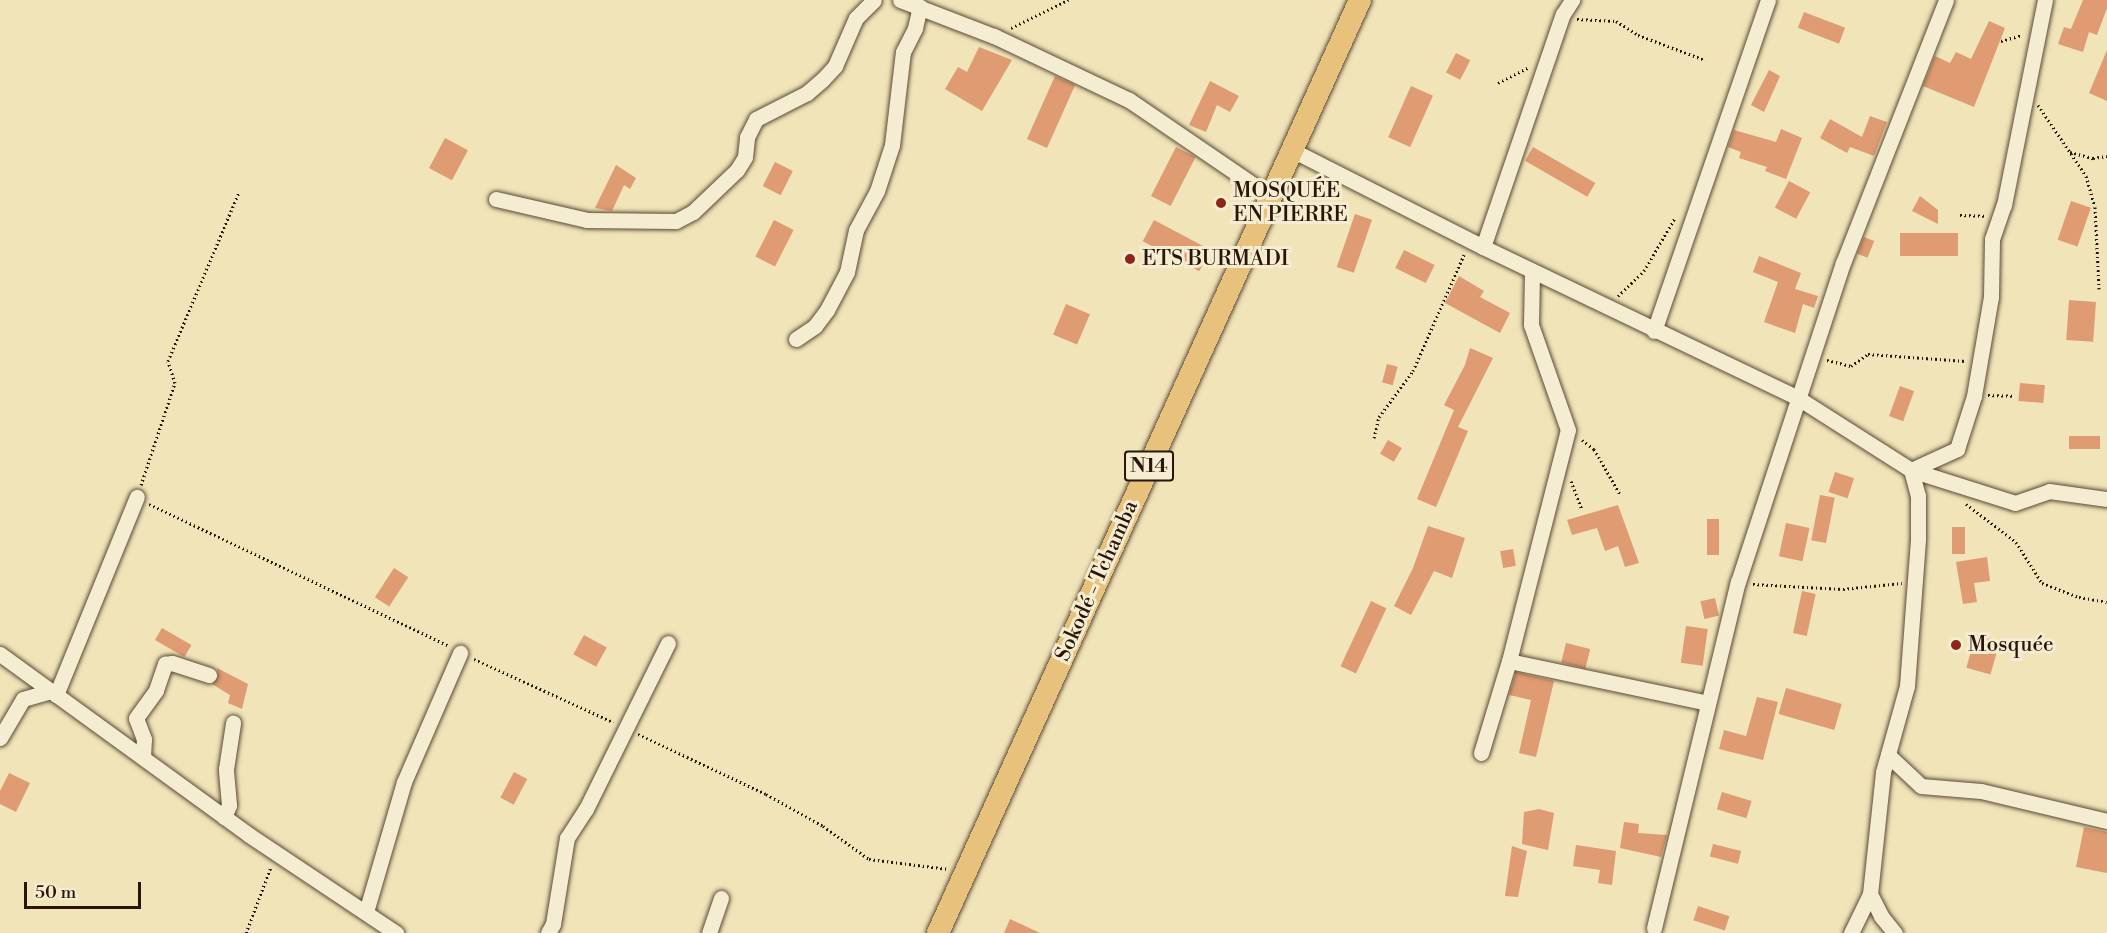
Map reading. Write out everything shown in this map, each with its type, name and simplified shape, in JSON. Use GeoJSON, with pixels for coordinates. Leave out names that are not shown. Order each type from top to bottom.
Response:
{"type":"FeatureCollection","features":[{"type":"Feature","properties":{"kind":"main road","name":"Sokodé - Tchamba"},"geometry":{"type":"LineString","coordinates":[[938,933],[1360,0]]}},
{"type":"Feature","properties":{"kind":"street"},"geometry":{"type":"LineString","coordinates":[[496,199],[587,220],[676,221],[693,212],[737,170],[745,157],[747,137],[756,119],[807,93],[835,66],[856,18],[874,0]]}},
{"type":"Feature","properties":{"kind":"street"},"geometry":{"type":"LineString","coordinates":[[900,0],[994,36],[1129,100],[1271,197]]}},
{"type":"Feature","properties":{"kind":"street"},"geometry":{"type":"LineString","coordinates":[[1483,247],[1563,14],[1572,0]]}},
{"type":"Feature","properties":{"kind":"street"},"geometry":{"type":"LineString","coordinates":[[1654,331],[1768,0]]}},
{"type":"Feature","properties":{"kind":"street"},"geometry":{"type":"LineString","coordinates":[[1654,928],[1738,582],[1843,263],[1946,0]]}},
{"type":"Feature","properties":{"kind":"street"},"geometry":{"type":"LineString","coordinates":[[1911,470],[1957,448],[1975,391],[1991,297],[1992,239],[2004,205],[2045,0]]}},
{"type":"Feature","properties":{"kind":"street"},"geometry":{"type":"LineString","coordinates":[[796,339],[815,326],[827,310],[847,272],[860,221],[877,191],[892,145],[903,52],[915,28],[920,7]]}},
{"type":"Feature","properties":{"kind":"street"},"geometry":{"type":"LineString","coordinates":[[1292,150],[1654,331],[1798,398],[1911,470],[2015,503],[2049,491],[2104,495]]}},
{"type":"Feature","properties":{"kind":"street"},"geometry":{"type":"LineString","coordinates":[[1481,753],[1509,661],[1568,430],[1531,326],[1532,271]]}},
{"type":"Feature","properties":{"kind":"street"},"geometry":{"type":"LineString","coordinates":[[1851,933],[1870,894],[1888,755],[1907,686],[1915,581],[1918,496],[1911,470]]}},
{"type":"Feature","properties":{"kind":"street"},"geometry":{"type":"LineString","coordinates":[[54,693],[137,498]]}},
{"type":"Feature","properties":{"kind":"street"},"geometry":{"type":"LineString","coordinates":[[548,933],[554,924],[567,838],[586,809],[668,644]]}},
{"type":"Feature","properties":{"kind":"street"},"geometry":{"type":"LineString","coordinates":[[366,912],[404,782],[460,653]]}},
{"type":"Feature","properties":{"kind":"street"},"geometry":{"type":"LineString","coordinates":[[0,654],[224,817],[396,933]]}},
{"type":"Feature","properties":{"kind":"street"},"geometry":{"type":"LineString","coordinates":[[1509,661],[1708,703]]}},
{"type":"Feature","properties":{"kind":"street"},"geometry":{"type":"LineString","coordinates":[[143,757],[144,739],[136,718],[156,690],[165,664],[172,663],[209,675]]}},
{"type":"Feature","properties":{"kind":"street"},"geometry":{"type":"LineString","coordinates":[[0,738],[23,699],[54,693]]}},
{"type":"Feature","properties":{"kind":"street"},"geometry":{"type":"LineString","coordinates":[[224,817],[229,805],[226,769],[233,723]]}},
{"type":"Feature","properties":{"kind":"street"},"geometry":{"type":"LineString","coordinates":[[1888,755],[1921,786],[1981,791],[2107,821]]}},
{"type":"Feature","properties":{"kind":"street"},"geometry":{"type":"LineString","coordinates":[[1870,894],[1881,916],[1895,933]]}},
{"type":"Feature","properties":{"kind":"street"},"geometry":{"type":"LineString","coordinates":[[709,933],[721,898]]}},
{"type":"Feature","properties":{"kind":"path"},"geometry":{"type":"LineString","coordinates":[[994,36],[1068,0]]}},
{"type":"Feature","properties":{"kind":"path"},"geometry":{"type":"LineString","coordinates":[[1563,14],[1577,19],[1616,21],[1638,35],[1705,60]]}},
{"type":"Feature","properties":{"kind":"path"},"geometry":{"type":"LineString","coordinates":[[2026,86],[2086,176],[2096,207],[2098,289]]}},
{"type":"Feature","properties":{"kind":"path"},"geometry":{"type":"LineString","coordinates":[[2070,152],[2093,158],[2107,156]]}},
{"type":"Feature","properties":{"kind":"path"},"geometry":{"type":"LineString","coordinates":[[239,192],[168,361],[175,384],[137,498],[194,528],[428,633],[460,653],[766,794],[823,826],[869,859],[910,868],[942,867],[963,876]]}},
{"type":"Feature","properties":{"kind":"path"},"geometry":{"type":"LineString","coordinates":[[1603,306],[1644,271],[1678,212]]}},
{"type":"Feature","properties":{"kind":"path"},"geometry":{"type":"LineString","coordinates":[[1374,438],[1380,417],[1413,371],[1439,306],[1461,266],[1465,238]]}},
{"type":"Feature","properties":{"kind":"path"},"geometry":{"type":"LineString","coordinates":[[1812,356],[1851,366],[1868,354],[1980,362]]}},
{"type":"Feature","properties":{"kind":"path"},"geometry":{"type":"LineString","coordinates":[[1975,391],[2013,396]]}},
{"type":"Feature","properties":{"kind":"path"},"geometry":{"type":"LineString","coordinates":[[1568,430],[1594,449],[1621,496]]}},
{"type":"Feature","properties":{"kind":"path"},"geometry":{"type":"LineString","coordinates":[[1941,480],[2016,542],[2042,583],[2079,597],[2107,602]]}},
{"type":"Feature","properties":{"kind":"path"},"geometry":{"type":"LineString","coordinates":[[1738,582],[1843,589],[1915,581]]}},
{"type":"Feature","properties":{"kind":"path"},"geometry":{"type":"LineString","coordinates":[[246,933],[276,853]]}},
{"type":"Feature","properties":{"kind":"building"},"geometry":{"type":"Polygon","coordinates":[[[2083,0],[2107,0],[2107,8],[2097,35],[2089,32],[2083,52],[2058,44],[2064,27],[2071,29],[2083,0]]]}},
{"type":"Feature","properties":{"kind":"building"},"geometry":{"type":"Polygon","coordinates":[[[1804,12],[1845,28],[1839,44],[1798,28],[1804,12]]]}},
{"type":"Feature","properties":{"kind":"building"},"geometry":{"type":"Polygon","coordinates":[[[1989,21],[2005,28],[1974,107],[1923,86],[1935,56],[1950,63],[1956,52],[1971,59],[1989,21]]]}},
{"type":"Feature","properties":{"kind":"building"},"geometry":{"type":"Polygon","coordinates":[[[979,47],[1012,60],[982,111],[945,89],[958,67],[967,72],[979,47]]]}},
{"type":"Feature","properties":{"kind":"building"},"geometry":{"type":"Polygon","coordinates":[[[2107,50],[2107,101],[2089,93],[2107,50]]]}},
{"type":"Feature","properties":{"kind":"building"},"geometry":{"type":"Polygon","coordinates":[[[1456,53],[1470,60],[1460,80],[1446,73],[1456,53]]]}},
{"type":"Feature","properties":{"kind":"building"},"geometry":{"type":"Polygon","coordinates":[[[1769,70],[1780,76],[1764,112],[1751,105],[1769,70]]]}},
{"type":"Feature","properties":{"kind":"building"},"geometry":{"type":"Polygon","coordinates":[[[1055,76],[1075,85],[1047,148],[1027,139],[1055,76]]]}},
{"type":"Feature","properties":{"kind":"building"},"geometry":{"type":"Polygon","coordinates":[[[1210,81],[1239,96],[1230,112],[1217,105],[1206,132],[1189,125],[1210,81]]]}},
{"type":"Feature","properties":{"kind":"building"},"geometry":{"type":"Polygon","coordinates":[[[1411,86],[1433,96],[1410,147],[1388,137],[1411,86]]]}},
{"type":"Feature","properties":{"kind":"building"},"geometry":{"type":"Polygon","coordinates":[[[1870,116],[1887,122],[1874,156],[1850,147],[1847,153],[1820,138],[1830,119],[1862,137],[1870,116]]]}},
{"type":"Feature","properties":{"kind":"building"},"geometry":{"type":"Polygon","coordinates":[[[1781,129],[1802,138],[1786,179],[1765,171],[1767,167],[1739,158],[1741,152],[1728,147],[1734,130],[1776,142],[1781,129]]]}},
{"type":"Feature","properties":{"kind":"building"},"geometry":{"type":"Polygon","coordinates":[[[445,138],[468,150],[452,180],[429,168],[445,138]]]}},
{"type":"Feature","properties":{"kind":"building"},"geometry":{"type":"Polygon","coordinates":[[[1176,147],[1196,157],[1171,206],[1151,196],[1176,147]]]}},
{"type":"Feature","properties":{"kind":"building"},"geometry":{"type":"Polygon","coordinates":[[[1533,147],[1595,183],[1587,197],[1525,161],[1533,147]]]}},
{"type":"Feature","properties":{"kind":"building"},"geometry":{"type":"Polygon","coordinates":[[[775,162],[793,171],[781,195],[763,186],[775,162]]]}},
{"type":"Feature","properties":{"kind":"building"},"geometry":{"type":"Polygon","coordinates":[[[616,165],[636,178],[630,189],[624,185],[612,211],[595,208],[616,165]]]}},
{"type":"Feature","properties":{"kind":"building"},"geometry":{"type":"Polygon","coordinates":[[[1789,181],[1810,192],[1796,219],[1775,207],[1789,181]]]}},
{"type":"Feature","properties":{"kind":"building"},"geometry":{"type":"Polygon","coordinates":[[[1920,196],[1938,210],[1938,224],[1912,211],[1920,196]]]}},
{"type":"Feature","properties":{"kind":"building"},"geometry":{"type":"Polygon","coordinates":[[[2071,201],[2091,208],[2078,247],[2058,240],[2071,201]]]}},
{"type":"Feature","properties":{"kind":"building"},"geometry":{"type":"Polygon","coordinates":[[[1355,214],[1372,220],[1354,273],[1337,267],[1355,214]]]}},
{"type":"Feature","properties":{"kind":"building"},"geometry":{"type":"Polygon","coordinates":[[[774,220],[794,230],[775,267],[755,257],[774,220]]]}},
{"type":"Feature","properties":{"kind":"building"},"geometry":{"type":"Polygon","coordinates":[[[1154,220],[1211,250],[1199,271],[1143,241],[1154,220]]]}},
{"type":"Feature","properties":{"kind":"building"},"geometry":{"type":"Polygon","coordinates":[[[1900,233],[1958,233],[1958,256],[1900,256],[1900,233]]]}},
{"type":"Feature","properties":{"kind":"building"},"geometry":{"type":"Polygon","coordinates":[[[1864,237],[1874,241],[1867,258],[1857,254],[1864,237]]]}},
{"type":"Feature","properties":{"kind":"building"},"geometry":{"type":"Polygon","coordinates":[[[1404,250],[1435,265],[1426,283],[1395,268],[1404,250]]]}},
{"type":"Feature","properties":{"kind":"building"},"geometry":{"type":"Polygon","coordinates":[[[1759,256],[1801,273],[1795,289],[1818,296],[1814,308],[1803,304],[1795,333],[1764,322],[1778,282],[1753,272],[1759,256]]]}},
{"type":"Feature","properties":{"kind":"building"},"geometry":{"type":"Polygon","coordinates":[[[1459,276],[1484,291],[1480,297],[1510,313],[1500,333],[1445,303],[1459,276]]]}},
{"type":"Feature","properties":{"kind":"building"},"geometry":{"type":"Polygon","coordinates":[[[2069,300],[2096,302],[2093,342],[2066,340],[2069,300]]]}},
{"type":"Feature","properties":{"kind":"building"},"geometry":{"type":"Polygon","coordinates":[[[1066,304],[1090,314],[1077,345],[1053,334],[1066,304]]]}},
{"type":"Feature","properties":{"kind":"building"},"geometry":{"type":"Polygon","coordinates":[[[1470,348],[1493,358],[1458,427],[1468,431],[1436,507],[1417,499],[1454,410],[1444,405],[1465,365],[1470,348]]]}},
{"type":"Feature","properties":{"kind":"building"},"geometry":{"type":"Polygon","coordinates":[[[1387,364],[1398,367],[1393,385],[1382,382],[1387,364]]]}},
{"type":"Feature","properties":{"kind":"building"},"geometry":{"type":"Polygon","coordinates":[[[2020,383],[2045,385],[2043,403],[2018,401],[2020,383]]]}},
{"type":"Feature","properties":{"kind":"building"},"geometry":{"type":"Polygon","coordinates":[[[1900,386],[1914,391],[1903,421],[1889,416],[1900,386]]]}},
{"type":"Feature","properties":{"kind":"building"},"geometry":{"type":"Polygon","coordinates":[[[2069,436],[2100,436],[2100,449],[2069,449],[2069,436]]]}},
{"type":"Feature","properties":{"kind":"building"},"geometry":{"type":"Polygon","coordinates":[[[1388,440],[1402,448],[1394,462],[1380,454],[1388,440]]]}},
{"type":"Feature","properties":{"kind":"building"},"geometry":{"type":"Polygon","coordinates":[[[1835,472],[1854,478],[1848,498],[1829,492],[1835,472]]]}},
{"type":"Feature","properties":{"kind":"building"},"geometry":{"type":"Polygon","coordinates":[[[1820,495],[1835,498],[1826,543],[1811,540],[1820,495]]]}},
{"type":"Feature","properties":{"kind":"building"},"geometry":{"type":"Polygon","coordinates":[[[1618,505],[1639,563],[1625,567],[1618,546],[1605,551],[1597,528],[1572,535],[1567,520],[1618,505]]]}},
{"type":"Feature","properties":{"kind":"building"},"geometry":{"type":"Polygon","coordinates":[[[1707,519],[1719,519],[1719,555],[1707,555],[1707,519]]]}},
{"type":"Feature","properties":{"kind":"building"},"geometry":{"type":"Polygon","coordinates":[[[1786,523],[1809,528],[1802,561],[1779,556],[1786,523]]]}},
{"type":"Feature","properties":{"kind":"building"},"geometry":{"type":"Polygon","coordinates":[[[1428,526],[1465,538],[1452,578],[1434,571],[1411,615],[1394,606],[1413,568],[1428,526]]]}},
{"type":"Feature","properties":{"kind":"building"},"geometry":{"type":"Polygon","coordinates":[[[1952,527],[1965,527],[1965,554],[1952,554],[1952,527]]]}},
{"type":"Feature","properties":{"kind":"building"},"geometry":{"type":"Polygon","coordinates":[[[1513,549],[1516,566],[1503,568],[1500,551],[1513,549]]]}},
{"type":"Feature","properties":{"kind":"building"},"geometry":{"type":"Polygon","coordinates":[[[1987,557],[1990,581],[1974,583],[1977,602],[1963,604],[1956,562],[1987,557]]]}},
{"type":"Feature","properties":{"kind":"building"},"geometry":{"type":"Polygon","coordinates":[[[394,568],[408,577],[389,607],[375,597],[394,568]]]}},
{"type":"Feature","properties":{"kind":"building"},"geometry":{"type":"Polygon","coordinates":[[[1802,591],[1816,594],[1807,636],[1793,633],[1802,591]]]}},
{"type":"Feature","properties":{"kind":"building"},"geometry":{"type":"Polygon","coordinates":[[[1715,598],[1719,616],[1704,619],[1700,601],[1715,598]]]}},
{"type":"Feature","properties":{"kind":"building"},"geometry":{"type":"Polygon","coordinates":[[[1371,601],[1386,608],[1356,673],[1341,666],[1371,601]]]}},
{"type":"Feature","properties":{"kind":"building"},"geometry":{"type":"Polygon","coordinates":[[[1686,626],[1708,629],[1703,666],[1681,663],[1686,626]]]}},
{"type":"Feature","properties":{"kind":"building"},"geometry":{"type":"Polygon","coordinates":[[[162,628],[191,645],[184,657],[155,640],[162,628]]]}},
{"type":"Feature","properties":{"kind":"building"},"geometry":{"type":"Polygon","coordinates":[[[1976,634],[2000,641],[1990,675],[1966,668],[1976,634]]]}},
{"type":"Feature","properties":{"kind":"building"},"geometry":{"type":"Polygon","coordinates":[[[584,635],[607,648],[596,667],[573,654],[584,635]]]}},
{"type":"Feature","properties":{"kind":"building"},"geometry":{"type":"Polygon","coordinates":[[[1566,643],[1590,649],[1585,668],[1561,662],[1566,643]]]}},
{"type":"Feature","properties":{"kind":"building"},"geometry":{"type":"Polygon","coordinates":[[[217,668],[248,684],[242,709],[228,703],[230,695],[212,684],[218,677],[217,668]]]}},
{"type":"Feature","properties":{"kind":"building"},"geometry":{"type":"Polygon","coordinates":[[[1516,672],[1554,681],[1536,757],[1519,753],[1531,700],[1509,695],[1516,672]]]}},
{"type":"Feature","properties":{"kind":"building"},"geometry":{"type":"Polygon","coordinates":[[[1786,688],[1842,704],[1834,730],[1779,714],[1786,688]]]}},
{"type":"Feature","properties":{"kind":"building"},"geometry":{"type":"Polygon","coordinates":[[[1757,697],[1778,702],[1763,760],[1719,749],[1724,730],[1746,736],[1757,697]]]}},
{"type":"Feature","properties":{"kind":"building"},"geometry":{"type":"Polygon","coordinates":[[[514,772],[527,779],[514,805],[500,798],[514,772]]]}},
{"type":"Feature","properties":{"kind":"building"},"geometry":{"type":"Polygon","coordinates":[[[9,773],[30,783],[16,812],[0,804],[0,791],[9,773]]]}},
{"type":"Feature","properties":{"kind":"building"},"geometry":{"type":"Polygon","coordinates":[[[1722,792],[1752,801],[1746,818],[1717,809],[1722,792]]]}},
{"type":"Feature","properties":{"kind":"building"},"geometry":{"type":"Polygon","coordinates":[[[1539,809],[1554,813],[1548,850],[1522,844],[1524,812],[1539,809]]]}},
{"type":"Feature","properties":{"kind":"building"},"geometry":{"type":"Polygon","coordinates":[[[1624,822],[1639,824],[1638,833],[1667,835],[1661,857],[1620,848],[1624,822]]]}},
{"type":"Feature","properties":{"kind":"building"},"geometry":{"type":"Polygon","coordinates":[[[2084,827],[2107,832],[2107,873],[2076,867],[2084,827]]]}},
{"type":"Feature","properties":{"kind":"building"},"geometry":{"type":"Polygon","coordinates":[[[1713,844],[1741,851],[1738,864],[1710,857],[1713,844]]]}},
{"type":"Feature","properties":{"kind":"building"},"geometry":{"type":"Polygon","coordinates":[[[1576,845],[1616,851],[1612,885],[1598,883],[1600,870],[1573,866],[1576,845]]]}},
{"type":"Feature","properties":{"kind":"building"},"geometry":{"type":"Polygon","coordinates":[[[1512,846],[1527,851],[1518,897],[1505,896],[1512,846]]]}},
{"type":"Feature","properties":{"kind":"building"},"geometry":{"type":"Polygon","coordinates":[[[1698,906],[1729,916],[1725,930],[1693,920],[1698,906]]]}},
{"type":"Feature","properties":{"kind":"building"},"geometry":{"type":"Polygon","coordinates":[[[1010,919],[1040,933],[1004,933],[1010,919]]]}},
{"type":"Feature","properties":{"kind":"place","name":"MOSQUÉE EN PIERRE"},"geometry":{"type":"Point","coordinates":[1221,203]}},
{"type":"Feature","properties":{"kind":"place","name":"ETS BURMADI"},"geometry":{"type":"Point","coordinates":[1130,259]}},
{"type":"Feature","properties":{"kind":"place","name":"Mosquée"},"geometry":{"type":"Point","coordinates":[1956,645]}}]}
